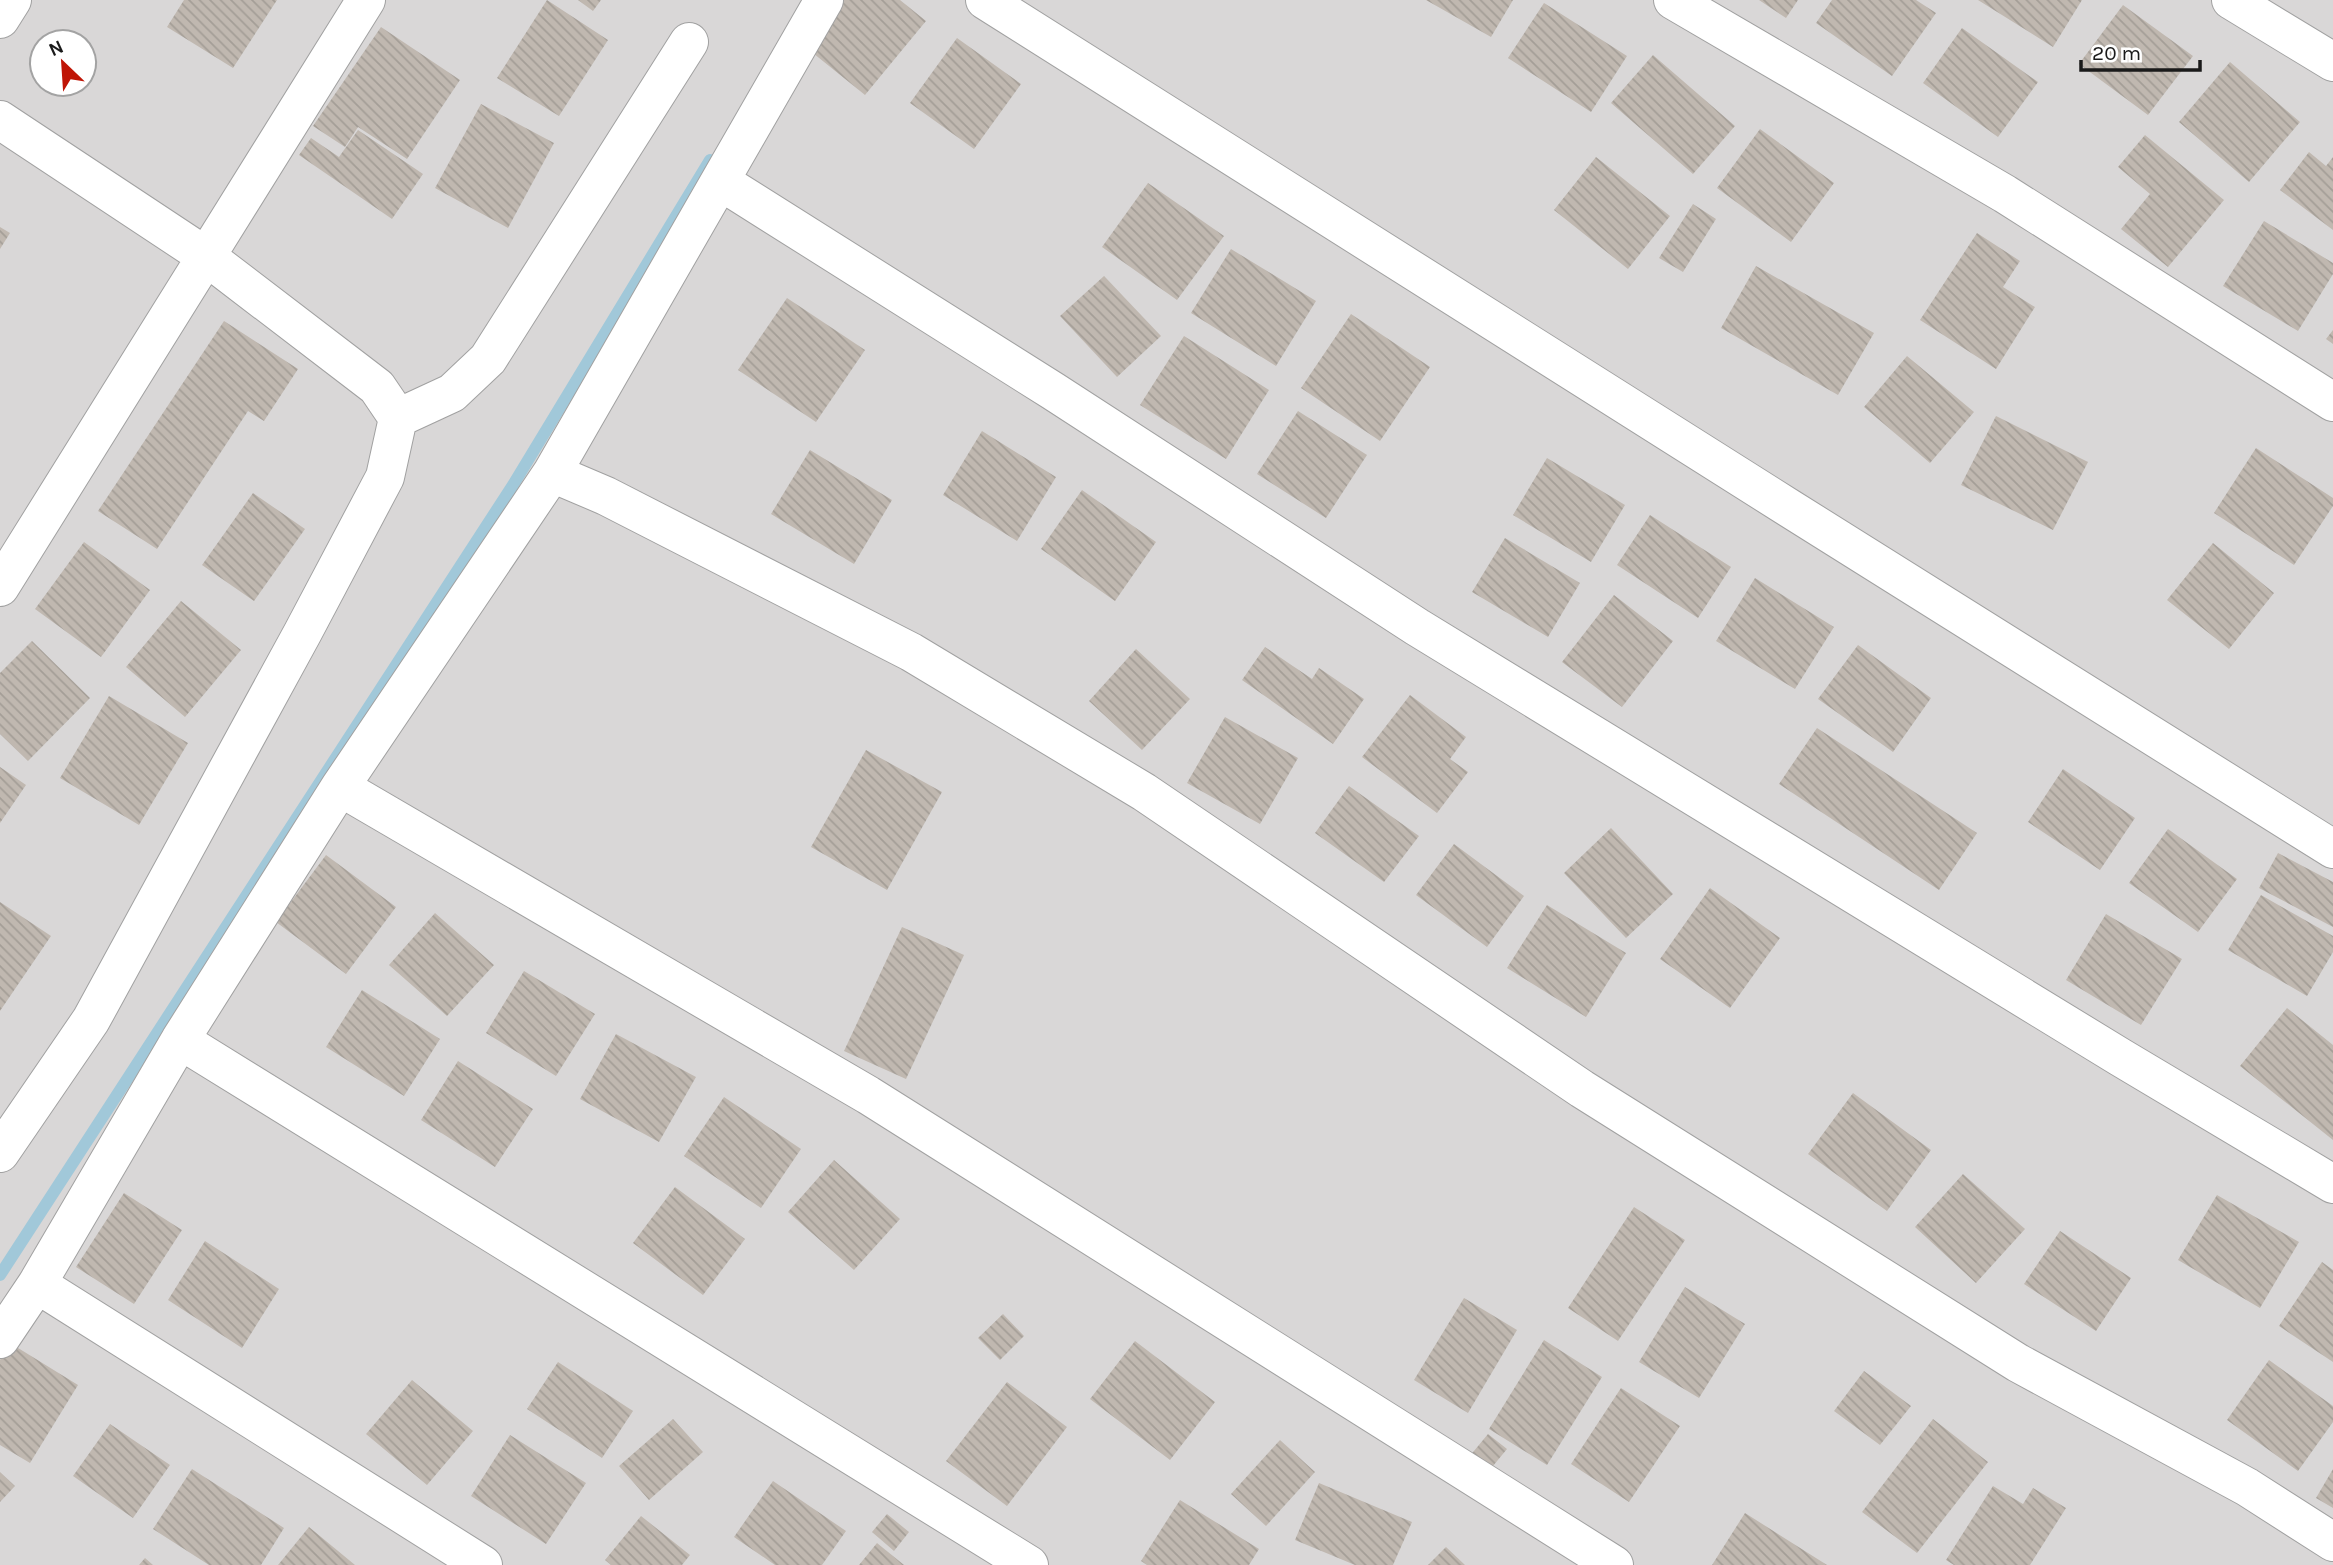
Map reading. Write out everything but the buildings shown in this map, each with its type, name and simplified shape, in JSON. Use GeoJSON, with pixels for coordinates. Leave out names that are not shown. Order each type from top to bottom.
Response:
{"type":"FeatureCollection","features":[{"type":"Feature","properties":{"kind":"street"},"geometry":{"type":"LineString","coordinates":[[0,19],[12,0]]}},
{"type":"Feature","properties":{"kind":"street"},"geometry":{"type":"LineString","coordinates":[[0,587],[366,0]]}},
{"type":"Feature","properties":{"kind":"street"},"geometry":{"type":"LineString","coordinates":[[0,1339],[37,1284],[180,1040],[340,787],[552,473],[824,0]]}},
{"type":"Feature","properties":{"kind":"street"},"geometry":{"type":"LineString","coordinates":[[985,0],[2333,849]]}},
{"type":"Feature","properties":{"kind":"street"},"geometry":{"type":"LineString","coordinates":[[1672,0],[2005,194],[2333,402]]}},
{"type":"Feature","properties":{"kind":"street"},"geometry":{"type":"LineString","coordinates":[[2231,0],[2333,62]]}},
{"type":"Feature","properties":{"kind":"street"},"geometry":{"type":"LineString","coordinates":[[398,418],[452,393],[488,359],[689,42]]}},
{"type":"Feature","properties":{"kind":"street"},"geometry":{"type":"LineString","coordinates":[[0,120],[207,257],[377,387],[398,418],[386,477],[303,632],[91,1020],[0,1153]]}},
{"type":"Feature","properties":{"kind":"street"},"geometry":{"type":"LineString","coordinates":[[720,181],[1053,391],[1417,627],[2333,1184]]}},
{"type":"Feature","properties":{"kind":"street"},"geometry":{"type":"LineString","coordinates":[[552,473],[606,496],[911,652],[946,673],[1144,792],[1593,1097],[2018,1363],[2247,1487],[2333,1542]]}},
{"type":"Feature","properties":{"kind":"street"},"geometry":{"type":"LineString","coordinates":[[340,787],[868,1095],[1614,1565]]}},
{"type":"Feature","properties":{"kind":"street"},"geometry":{"type":"LineString","coordinates":[[180,1040],[1029,1565]]}},
{"type":"Feature","properties":{"kind":"street"},"geometry":{"type":"LineString","coordinates":[[37,1284],[483,1565]]}},
{"type":"Feature","properties":{"kind":"shaded area"},"geometry":{"type":"Polygon","coordinates":[[[0,0],[2333,0],[2333,1565],[0,1565],[0,0]]]}},
{"type":"Feature","properties":{"kind":"waterway"},"geometry":{"type":"LineString","coordinates":[[0,1275],[513,485],[710,160]]}}]}
